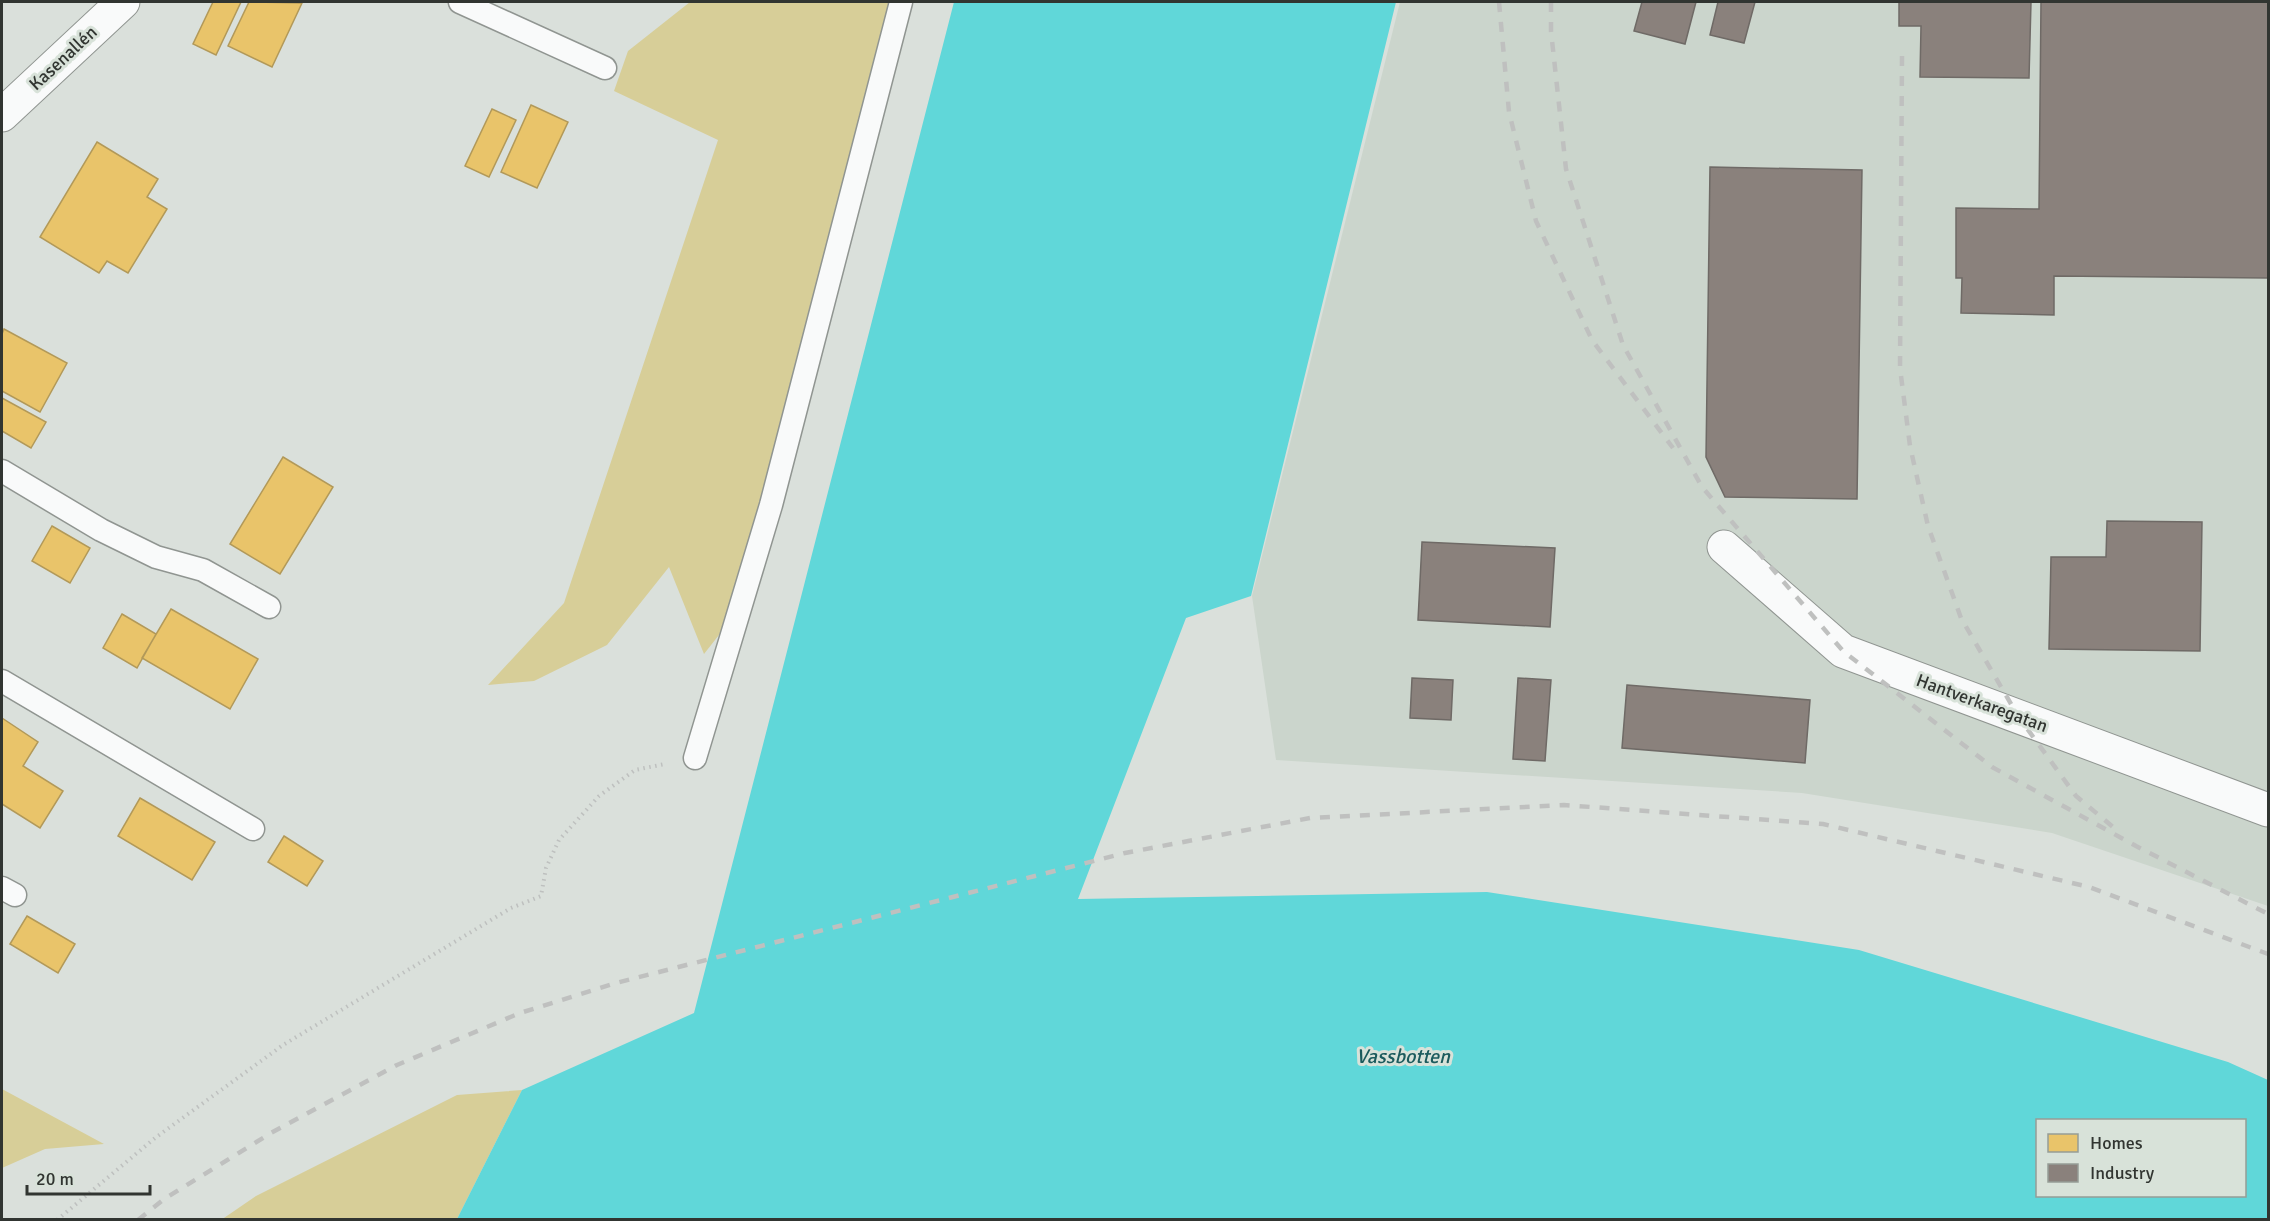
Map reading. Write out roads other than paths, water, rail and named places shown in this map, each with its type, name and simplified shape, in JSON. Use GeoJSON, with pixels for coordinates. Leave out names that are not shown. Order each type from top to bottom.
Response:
{"type":"FeatureCollection","features":[{"type":"Feature","properties":{"kind":"street","name":"Kasenallén"},"geometry":{"type":"LineString","coordinates":[[2,114],[123,2]]}},
{"type":"Feature","properties":{"kind":"street","name":"Hantverkaregatan"},"geometry":{"type":"LineString","coordinates":[[1724,547],[1843,651],[2268,810]]}},
{"type":"Feature","properties":{"kind":"lane"},"geometry":{"type":"LineString","coordinates":[[460,2],[605,68]]}},
{"type":"Feature","properties":{"kind":"lane"},"geometry":{"type":"LineString","coordinates":[[695,758],[771,505],[901,2]]}},
{"type":"Feature","properties":{"kind":"lane"},"geometry":{"type":"LineString","coordinates":[[2,471],[101,530],[156,557],[203,570],[269,607]]}},
{"type":"Feature","properties":{"kind":"lane"},"geometry":{"type":"LineString","coordinates":[[2,681],[253,829]]}},
{"type":"Feature","properties":{"kind":"water","name":"Vassbotten"},"geometry":{"type":"Polygon","coordinates":[[[954,2],[1396,2],[1251,596],[1186,618],[1078,899],[1487,892],[1859,950],[2228,1062],[2268,1080],[2268,1219],[457,1219],[522,1090],[694,1013],[954,2]]]}},
{"type":"Feature","properties":{"kind":"railway"},"geometry":{"type":"LineString","coordinates":[[1499,2],[1509,112],[1536,221],[1592,340],[1673,448]]}},
{"type":"Feature","properties":{"kind":"railway"},"geometry":{"type":"LineString","coordinates":[[1551,2],[1551,31],[1566,169],[1623,345],[1702,487],[1843,651],[1992,767],[2136,846],[2268,914]]}},
{"type":"Feature","properties":{"kind":"railway"},"geometry":{"type":"LineString","coordinates":[[1902,56],[1900,368],[1910,446],[1928,526],[1961,618],[2018,716],[2076,796],[2113,827]]}},
{"type":"Feature","properties":{"kind":"railway"},"geometry":{"type":"LineString","coordinates":[[138,1220],[164,1199],[271,1133],[397,1065],[520,1013],[616,983],[1125,853],[1310,818],[1564,805],[1823,824],[2089,887],[2268,954]]}}]}
